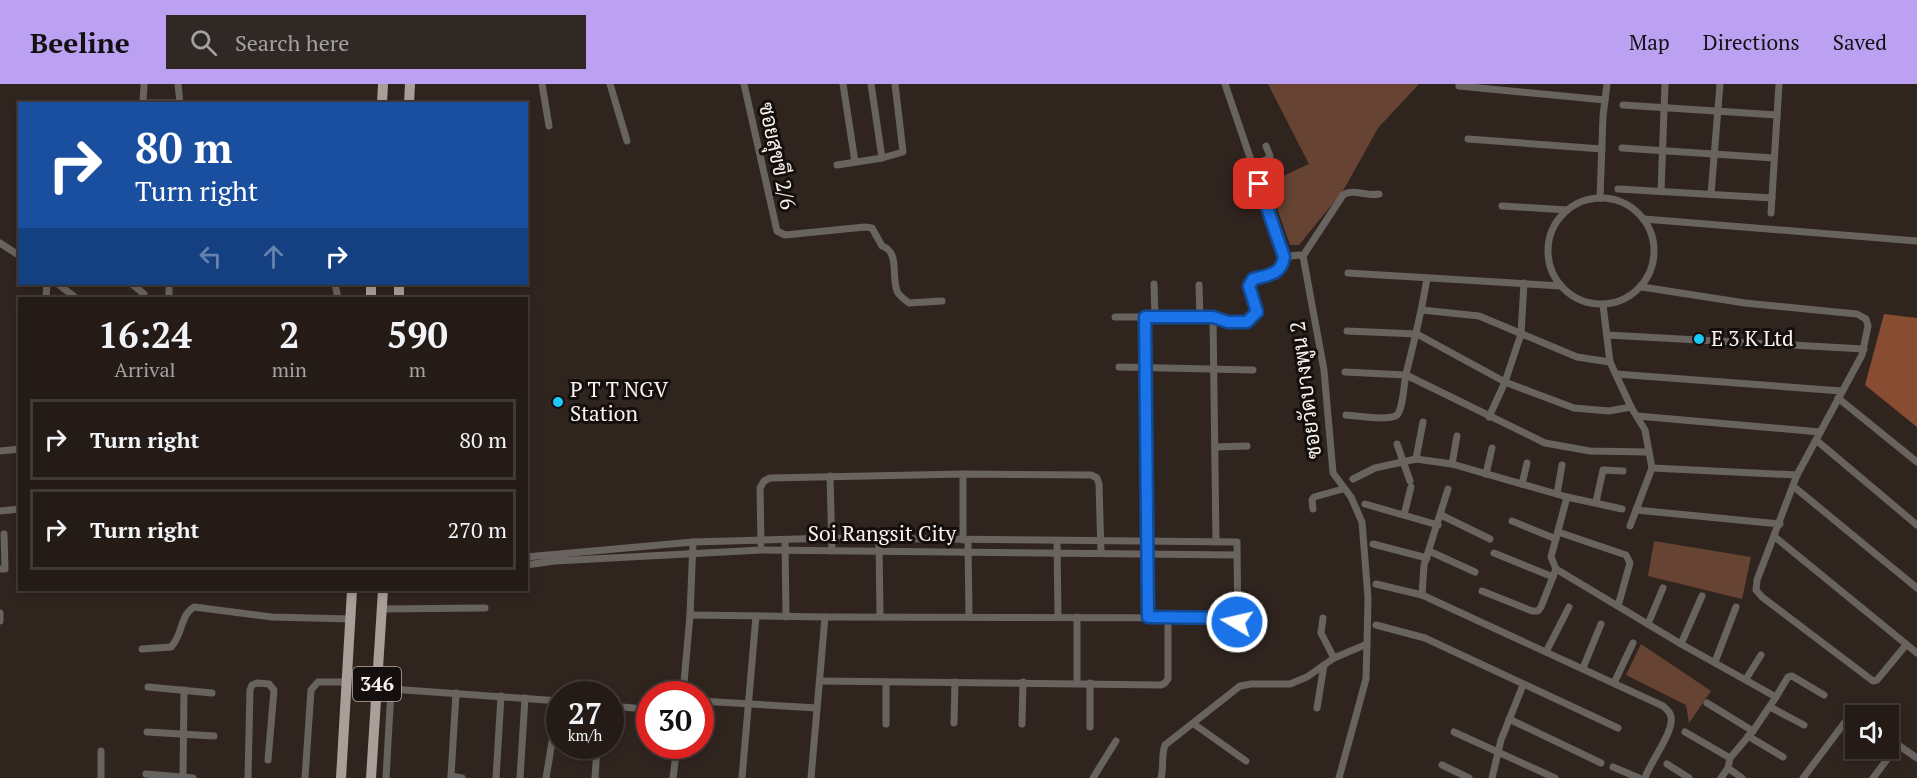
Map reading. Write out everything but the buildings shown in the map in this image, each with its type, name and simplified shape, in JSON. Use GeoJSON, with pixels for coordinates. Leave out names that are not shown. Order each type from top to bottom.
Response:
{"type":"FeatureCollection","features":[{"type":"Feature","properties":{"kind":"main road"},"geometry":{"type":"LineString","coordinates":[[382,102],[383,84]]}},
{"type":"Feature","properties":{"kind":"main road"},"geometry":{"type":"LineString","coordinates":[[409,102],[410,84]]}},
{"type":"Feature","properties":{"kind":"main road","name":"346"},"geometry":{"type":"LineString","coordinates":[[341,778],[352,591]]}},
{"type":"Feature","properties":{"kind":"main road","name":"346"},"geometry":{"type":"LineString","coordinates":[[371,778],[383,591]]}},
{"type":"Feature","properties":{"kind":"street"},"geometry":{"type":"LineString","coordinates":[[178,84],[180,102]]}},
{"type":"Feature","properties":{"kind":"street"},"geometry":{"type":"LineString","coordinates":[[542,84],[549,126]]}},
{"type":"Feature","properties":{"kind":"street"},"geometry":{"type":"LineString","coordinates":[[610,84],[627,141]]}},
{"type":"Feature","properties":{"kind":"street","name":"ซอยสุขขี 2/6"},"geometry":{"type":"LineString","coordinates":[[744,84],[777,231],[785,235],[865,226],[872,228],[882,246],[892,253],[897,290],[904,299],[909,303],[942,301]]}},
{"type":"Feature","properties":{"kind":"street"},"geometry":{"type":"LineString","coordinates":[[843,84],[855,162]]}},
{"type":"Feature","properties":{"kind":"street"},"geometry":{"type":"LineString","coordinates":[[871,84],[882,158]]}},
{"type":"Feature","properties":{"kind":"street"},"geometry":{"type":"LineString","coordinates":[[837,165],[903,153],[895,84]]}},
{"type":"Feature","properties":{"kind":"street"},"geometry":{"type":"LineString","coordinates":[[1115,317],[1213,317],[1228,322],[1247,322],[1257,312],[1249,286],[1253,279],[1278,271],[1282,266],[1286,257],[1225,84]]}},
{"type":"Feature","properties":{"kind":"street"},"geometry":{"type":"LineString","coordinates":[[1459,84],[1459,86],[1605,100]]}},
{"type":"Feature","properties":{"kind":"street"},"geometry":{"type":"LineString","coordinates":[[1600,198],[1607,84]]}},
{"type":"Feature","properties":{"kind":"street"},"geometry":{"type":"LineString","coordinates":[[1661,191],[1665,84]]}},
{"type":"Feature","properties":{"kind":"street"},"geometry":{"type":"LineString","coordinates":[[1711,194],[1720,84]]}},
{"type":"Feature","properties":{"kind":"street"},"geometry":{"type":"LineString","coordinates":[[1771,213],[1779,84]]}},
{"type":"Feature","properties":{"kind":"street"},"geometry":{"type":"LineString","coordinates":[[144,86],[144,102]]}},
{"type":"Feature","properties":{"kind":"street"},"geometry":{"type":"LineString","coordinates":[[1623,105],[1777,115]]}},
{"type":"Feature","properties":{"kind":"street"},"geometry":{"type":"LineString","coordinates":[[1468,140],[1602,149]]}},
{"type":"Feature","properties":{"kind":"street"},"geometry":{"type":"LineString","coordinates":[[1254,165],[1266,161],[1270,156],[1266,146]]}},
{"type":"Feature","properties":{"kind":"street"},"geometry":{"type":"LineString","coordinates":[[1622,148],[1774,158]]}},
{"type":"Feature","properties":{"kind":"street"},"geometry":{"type":"LineString","coordinates":[[1618,189],[1772,198]]}},
{"type":"Feature","properties":{"kind":"street"},"geometry":{"type":"LineString","coordinates":[[1286,257],[1301,255],[1343,195],[1350,192],[1376,196],[1379,194]]}},
{"type":"Feature","properties":{"kind":"street"},"geometry":{"type":"LineString","coordinates":[[1600,198],[1617,200],[1632,208],[1644,219],[1652,236],[1655,253],[1651,271],[1642,287],[1631,296],[1603,305],[1587,303],[1573,296],[1561,286],[1552,271],[1548,255],[1550,238],[1556,222],[1567,210],[1583,201],[1600,198]]}},
{"type":"Feature","properties":{"kind":"street"},"geometry":{"type":"LineString","coordinates":[[1502,206],[1567,210]]}},
{"type":"Feature","properties":{"kind":"street"},"geometry":{"type":"LineString","coordinates":[[1644,219],[1917,241]]}},
{"type":"Feature","properties":{"kind":"street"},"geometry":{"type":"LineString","coordinates":[[0,243],[18,255]]}},
{"type":"Feature","properties":{"kind":"street","name":"ซอยวัดบางพูน 2"},"geometry":{"type":"LineString","coordinates":[[1301,255],[1324,369],[1333,473],[1351,497],[1362,522],[1368,598],[1366,679],[1339,778]]}},
{"type":"Feature","properties":{"kind":"street"},"geometry":{"type":"LineString","coordinates":[[1348,273],[1561,286]]}},
{"type":"Feature","properties":{"kind":"street"},"geometry":{"type":"LineString","coordinates":[[1346,415],[1390,418],[1397,415],[1417,334],[1427,278]]}},
{"type":"Feature","properties":{"kind":"street"},"geometry":{"type":"LineString","coordinates":[[1489,417],[1505,382],[1521,334],[1524,283]]}},
{"type":"Feature","properties":{"kind":"street"},"geometry":{"type":"LineString","coordinates":[[1154,284],[1155,317]]}},
{"type":"Feature","properties":{"kind":"street"},"geometry":{"type":"LineString","coordinates":[[59,285],[75,297]]}},
{"type":"Feature","properties":{"kind":"street"},"geometry":{"type":"LineString","coordinates":[[133,285],[144,294]]}},
{"type":"Feature","properties":{"kind":"street"},"geometry":{"type":"LineString","coordinates":[[1199,285],[1200,317]]}},
{"type":"Feature","properties":{"kind":"street"},"geometry":{"type":"LineString","coordinates":[[1642,287],[1745,303],[1863,316],[1868,323],[1864,349],[1797,476],[1757,580],[1756,590],[1762,597],[1873,681],[1877,680],[1906,645]]}},
{"type":"Feature","properties":{"kind":"street"},"geometry":{"type":"LineString","coordinates":[[1603,305],[1610,362],[1631,407],[1645,430],[1652,468],[1630,526]]}},
{"type":"Feature","properties":{"kind":"street"},"geometry":{"type":"LineString","coordinates":[[1422,310],[1479,316],[1577,357],[1610,362]]}},
{"type":"Feature","properties":{"kind":"street"},"geometry":{"type":"LineString","coordinates":[[1145,317],[1148,617]]}},
{"type":"Feature","properties":{"kind":"street"},"geometry":{"type":"LineString","coordinates":[[1213,317],[1216,542]]}},
{"type":"Feature","properties":{"kind":"street"},"geometry":{"type":"LineString","coordinates":[[1347,331],[1417,334],[1505,382],[1574,408],[1609,411],[1631,407]]}},
{"type":"Feature","properties":{"kind":"street"},"geometry":{"type":"LineString","coordinates":[[1607,335],[1864,349]]}},
{"type":"Feature","properties":{"kind":"street"},"geometry":{"type":"LineString","coordinates":[[1119,367],[1253,370]]}},
{"type":"Feature","properties":{"kind":"street"},"geometry":{"type":"LineString","coordinates":[[1345,372],[1406,375],[1545,443],[1590,452],[1648,452]]}},
{"type":"Feature","properties":{"kind":"street"},"geometry":{"type":"LineString","coordinates":[[1616,374],[1840,395],[1917,462]]}},
{"type":"Feature","properties":{"kind":"street"},"geometry":{"type":"LineString","coordinates":[[1637,416],[1820,432]]}},
{"type":"Feature","properties":{"kind":"street"},"geometry":{"type":"LineString","coordinates":[[1416,459],[1423,422]]}},
{"type":"Feature","properties":{"kind":"street"},"geometry":{"type":"LineString","coordinates":[[1452,464],[1457,436]]}},
{"type":"Feature","properties":{"kind":"street"},"geometry":{"type":"LineString","coordinates":[[1816,440],[1917,525]]}},
{"type":"Feature","properties":{"kind":"street"},"geometry":{"type":"LineString","coordinates":[[1397,444],[1410,484],[1404,515]]}},
{"type":"Feature","properties":{"kind":"street"},"geometry":{"type":"LineString","coordinates":[[1215,447],[1246,446]]}},
{"type":"Feature","properties":{"kind":"street"},"geometry":{"type":"LineString","coordinates":[[1486,474],[1492,448]]}},
{"type":"Feature","properties":{"kind":"street"},"geometry":{"type":"LineString","coordinates":[[0,451],[18,449]]}},
{"type":"Feature","properties":{"kind":"street"},"geometry":{"type":"LineString","coordinates":[[1353,479],[1375,468],[1416,459],[1452,464],[1567,497],[1622,508]]}},
{"type":"Feature","properties":{"kind":"street"},"geometry":{"type":"LineString","coordinates":[[1522,484],[1527,463]]}},
{"type":"Feature","properties":{"kind":"street"},"geometry":{"type":"LineString","coordinates":[[1557,494],[1562,465]]}},
{"type":"Feature","properties":{"kind":"street"},"geometry":{"type":"LineString","coordinates":[[1652,468],[1797,476]]}},
{"type":"Feature","properties":{"kind":"street"},"geometry":{"type":"LineString","coordinates":[[1596,502],[1603,470],[1623,471]]}},
{"type":"Feature","properties":{"kind":"street"},"geometry":{"type":"LineString","coordinates":[[963,474],[969,617]]}},
{"type":"Feature","properties":{"kind":"street"},"geometry":{"type":"LineString","coordinates":[[761,550],[760,488],[764,481],[770,478],[963,474],[1090,475],[1097,478],[1099,484],[1101,553]]}},
{"type":"Feature","properties":{"kind":"street"},"geometry":{"type":"LineString","coordinates":[[830,476],[832,551]]}},
{"type":"Feature","properties":{"kind":"street"},"geometry":{"type":"LineString","coordinates":[[1793,486],[1917,588]]}},
{"type":"Feature","properties":{"kind":"street"},"geometry":{"type":"LineString","coordinates":[[1313,509],[1314,497],[1344,489]]}},
{"type":"Feature","properties":{"kind":"street"},"geometry":{"type":"LineString","coordinates":[[1422,595],[1424,565],[1448,489]]}},
{"type":"Feature","properties":{"kind":"street"},"geometry":{"type":"LineString","coordinates":[[1567,497],[1551,557],[1556,569],[1681,644],[1776,697]]}},
{"type":"Feature","properties":{"kind":"street"},"geometry":{"type":"LineString","coordinates":[[1365,504],[1438,525]]}},
{"type":"Feature","properties":{"kind":"street"},"geometry":{"type":"LineString","coordinates":[[0,511],[18,509]]}},
{"type":"Feature","properties":{"kind":"street"},"geometry":{"type":"LineString","coordinates":[[1636,510],[1780,524]]}},
{"type":"Feature","properties":{"kind":"street"},"geometry":{"type":"LineString","coordinates":[[1441,515],[1490,539]]}},
{"type":"Feature","properties":{"kind":"street"},"geometry":{"type":"LineString","coordinates":[[1512,521],[1626,555],[1630,563],[1618,606]]}},
{"type":"Feature","properties":{"kind":"street"},"geometry":{"type":"LineString","coordinates":[[0,569],[5,569],[4,534]]}},
{"type":"Feature","properties":{"kind":"street"},"geometry":{"type":"LineString","coordinates":[[1775,537],[1917,653]]}},
{"type":"Feature","properties":{"kind":"street","name":"Soi Rangsit City"},"geometry":{"type":"LineString","coordinates":[[528,557],[693,542],[832,538],[1237,542],[1237,555],[761,550],[555,561],[528,565]]}},
{"type":"Feature","properties":{"kind":"street"},"geometry":{"type":"LineString","coordinates":[[879,539],[880,617]]}},
{"type":"Feature","properties":{"kind":"street"},"geometry":{"type":"LineString","coordinates":[[785,540],[786,616]]}},
{"type":"Feature","properties":{"kind":"street"},"geometry":{"type":"LineString","coordinates":[[1057,541],[1058,617]]}},
{"type":"Feature","properties":{"kind":"street"},"geometry":{"type":"LineString","coordinates":[[684,681],[693,542]]}},
{"type":"Feature","properties":{"kind":"street"},"geometry":{"type":"LineString","coordinates":[[1373,544],[1428,554],[1475,572]]}},
{"type":"Feature","properties":{"kind":"street"},"geometry":{"type":"LineString","coordinates":[[1494,553],[1553,577]]}},
{"type":"Feature","properties":{"kind":"street"},"geometry":{"type":"LineString","coordinates":[[1237,555],[1238,647]]}},
{"type":"Feature","properties":{"kind":"street"},"geometry":{"type":"LineString","coordinates":[[1482,591],[1532,611],[1538,610],[1556,569]]}},
{"type":"Feature","properties":{"kind":"street"},"geometry":{"type":"LineString","coordinates":[[1376,584],[1422,595],[1663,706],[1669,711],[1672,719],[1666,737],[1645,778]]}},
{"type":"Feature","properties":{"kind":"street"},"geometry":{"type":"LineString","coordinates":[[1648,624],[1663,588]]}},
{"type":"Feature","properties":{"kind":"street"},"geometry":{"type":"LineString","coordinates":[[1681,644],[1702,596]]}},
{"type":"Feature","properties":{"kind":"street"},"geometry":{"type":"LineString","coordinates":[[142,649],[171,647],[177,641],[185,616],[194,607],[272,617],[350,619]]}},
{"type":"Feature","properties":{"kind":"street"},"geometry":{"type":"LineString","coordinates":[[1546,652],[1569,607]]}},
{"type":"Feature","properties":{"kind":"street"},"geometry":{"type":"LineString","coordinates":[[1715,662],[1736,607]]}},
{"type":"Feature","properties":{"kind":"street"},"geometry":{"type":"LineString","coordinates":[[382,609],[485,608]]}},
{"type":"Feature","properties":{"kind":"street"},"geometry":{"type":"LineString","coordinates":[[0,613],[0,621]]}},
{"type":"Feature","properties":{"kind":"street"},"geometry":{"type":"LineString","coordinates":[[690,615],[1237,618]]}},
{"type":"Feature","properties":{"kind":"street"},"geometry":{"type":"LineString","coordinates":[[742,778],[756,616]]}},
{"type":"Feature","properties":{"kind":"street"},"geometry":{"type":"LineString","coordinates":[[811,778],[825,617]]}},
{"type":"Feature","properties":{"kind":"street"},"geometry":{"type":"LineString","coordinates":[[1077,617],[1077,683]]}},
{"type":"Feature","properties":{"kind":"street"},"geometry":{"type":"LineString","coordinates":[[820,681],[1161,685],[1168,679],[1168,618]]}},
{"type":"Feature","properties":{"kind":"street"},"geometry":{"type":"LineString","coordinates":[[1323,618],[1321,633],[1332,655]]}},
{"type":"Feature","properties":{"kind":"street"},"geometry":{"type":"LineString","coordinates":[[1583,669],[1601,624]]}},
{"type":"Feature","properties":{"kind":"street"},"geometry":{"type":"LineString","coordinates":[[1376,625],[1425,638],[1618,728]]}},
{"type":"Feature","properties":{"kind":"street"},"geometry":{"type":"LineString","coordinates":[[1614,683],[1633,643]]}},
{"type":"Feature","properties":{"kind":"street"},"geometry":{"type":"LineString","coordinates":[[1161,778],[1164,766],[1162,752],[1165,745],[1240,686],[1290,684],[1324,665],[1332,655],[1367,644]]}},
{"type":"Feature","properties":{"kind":"street"},"geometry":{"type":"LineString","coordinates":[[1746,679],[1761,655]]}},
{"type":"Feature","properties":{"kind":"street"},"geometry":{"type":"LineString","coordinates":[[1317,708],[1324,665]]}},
{"type":"Feature","properties":{"kind":"street"},"geometry":{"type":"LineString","coordinates":[[1721,778],[1728,768],[1730,758],[1770,707],[1788,677],[1792,676],[1824,695]]}},
{"type":"Feature","properties":{"kind":"street"},"geometry":{"type":"LineString","coordinates":[[305,778],[311,690],[318,682],[345,682]]}},
{"type":"Feature","properties":{"kind":"street"},"geometry":{"type":"LineString","coordinates":[[886,682],[886,724]]}},
{"type":"Feature","properties":{"kind":"street"},"geometry":{"type":"LineString","coordinates":[[954,723],[956,682]]}},
{"type":"Feature","properties":{"kind":"street"},"geometry":{"type":"LineString","coordinates":[[1022,724],[1023,682]]}},
{"type":"Feature","properties":{"kind":"street"},"geometry":{"type":"LineString","coordinates":[[248,778],[250,690],[252,685],[257,683],[269,684],[274,690],[268,760]]}},
{"type":"Feature","properties":{"kind":"street"},"geometry":{"type":"LineString","coordinates":[[1090,683],[1090,727]]}},
{"type":"Feature","properties":{"kind":"street"},"geometry":{"type":"LineString","coordinates":[[1492,778],[1501,740],[1523,684]]}},
{"type":"Feature","properties":{"kind":"street"},"geometry":{"type":"LineString","coordinates":[[148,687],[212,693]]}},
{"type":"Feature","properties":{"kind":"street"},"geometry":{"type":"LineString","coordinates":[[377,688],[546,700]]}},
{"type":"Feature","properties":{"kind":"street"},"geometry":{"type":"LineString","coordinates":[[183,690],[183,778]]}},
{"type":"Feature","properties":{"kind":"street"},"geometry":{"type":"LineString","coordinates":[[386,778],[391,690]]}},
{"type":"Feature","properties":{"kind":"street"},"geometry":{"type":"LineString","coordinates":[[456,693],[451,777],[462,778]]}},
{"type":"Feature","properties":{"kind":"street"},"geometry":{"type":"LineString","coordinates":[[496,778],[501,696]]}},
{"type":"Feature","properties":{"kind":"street"},"geometry":{"type":"LineString","coordinates":[[520,778],[525,698]]}},
{"type":"Feature","properties":{"kind":"street"},"geometry":{"type":"LineString","coordinates":[[714,702],[817,708]]}},
{"type":"Feature","properties":{"kind":"street"},"geometry":{"type":"LineString","coordinates":[[1707,703],[1783,757]]}},
{"type":"Feature","properties":{"kind":"street"},"geometry":{"type":"LineString","coordinates":[[624,707],[634,708]]}},
{"type":"Feature","properties":{"kind":"street"},"geometry":{"type":"LineString","coordinates":[[1770,707],[1804,725]]}},
{"type":"Feature","properties":{"kind":"street"},"geometry":{"type":"LineString","coordinates":[[1509,718],[1601,763]]}},
{"type":"Feature","properties":{"kind":"street"},"geometry":{"type":"LineString","coordinates":[[1803,778],[1845,722]]}},
{"type":"Feature","properties":{"kind":"street"},"geometry":{"type":"LineString","coordinates":[[1194,724],[1246,761]]}},
{"type":"Feature","properties":{"kind":"street"},"geometry":{"type":"LineString","coordinates":[[147,732],[214,736]]}},
{"type":"Feature","properties":{"kind":"street"},"geometry":{"type":"LineString","coordinates":[[1454,732],[1555,778]]}},
{"type":"Feature","properties":{"kind":"street"},"geometry":{"type":"LineString","coordinates":[[1685,732],[1730,758]]}},
{"type":"Feature","properties":{"kind":"street"},"geometry":{"type":"LineString","coordinates":[[1094,778],[1116,741]]}},
{"type":"Feature","properties":{"kind":"street"},"geometry":{"type":"LineString","coordinates":[[1899,746],[1917,758]]}},
{"type":"Feature","properties":{"kind":"street"},"geometry":{"type":"LineString","coordinates":[[101,778],[102,751]]}},
{"type":"Feature","properties":{"kind":"street"},"geometry":{"type":"LineString","coordinates":[[546,778],[549,759]]}},
{"type":"Feature","properties":{"kind":"street"},"geometry":{"type":"LineString","coordinates":[[595,778],[596,759]]}},
{"type":"Feature","properties":{"kind":"street"},"geometry":{"type":"LineString","coordinates":[[673,778],[675,759]]}},
{"type":"Feature","properties":{"kind":"street"},"geometry":{"type":"LineString","coordinates":[[1873,778],[1887,759]]}},
{"type":"Feature","properties":{"kind":"street"},"geometry":{"type":"LineString","coordinates":[[1667,764],[1689,778]]}},
{"type":"Feature","properties":{"kind":"street"},"geometry":{"type":"LineString","coordinates":[[1442,765],[1469,778]]}},
{"type":"Feature","properties":{"kind":"street"},"geometry":{"type":"LineString","coordinates":[[1613,767],[1639,778]]}},
{"type":"Feature","properties":{"kind":"street"},"geometry":{"type":"LineString","coordinates":[[1728,768],[1742,778]]}},
{"type":"Feature","properties":{"kind":"street"},"geometry":{"type":"LineString","coordinates":[[146,774],[193,778]]}},
{"type":"Feature","properties":{"kind":"shaded area"},"geometry":{"type":"Polygon","coordinates":[[[1268,84],[1419,84],[1378,128],[1343,191],[1299,245],[1290,245],[1268,183],[1309,164],[1268,84]]]}},
{"type":"Feature","properties":{"kind":"shaded area"},"geometry":{"type":"Polygon","coordinates":[[[1884,314],[1917,318],[1917,427],[1865,385],[1884,314]]]}},
{"type":"Feature","properties":{"kind":"shaded area"},"geometry":{"type":"Polygon","coordinates":[[[1654,541],[1751,557],[1742,599],[1648,576],[1654,541]]]}},
{"type":"Feature","properties":{"kind":"shaded area"},"geometry":{"type":"Polygon","coordinates":[[[1641,644],[1711,691],[1689,723],[1686,705],[1626,675],[1641,644]]]}},
{"type":"Feature","properties":{"kind":"place","name":"E 3 K Ltd"},"geometry":{"type":"Point","coordinates":[1699,339]}},
{"type":"Feature","properties":{"kind":"place","name":"P T T NGV Station"},"geometry":{"type":"Point","coordinates":[558,402]}},
{"type":"Feature","properties":{"kind":"route"},"geometry":{"type":"LineString","coordinates":[[1237,622],[1237,618],[1148,617],[1145,317],[1213,317],[1228,322],[1247,322],[1253,318],[1257,312],[1249,286],[1253,279],[1278,271],[1284,257],[1259,184]]}}]}
